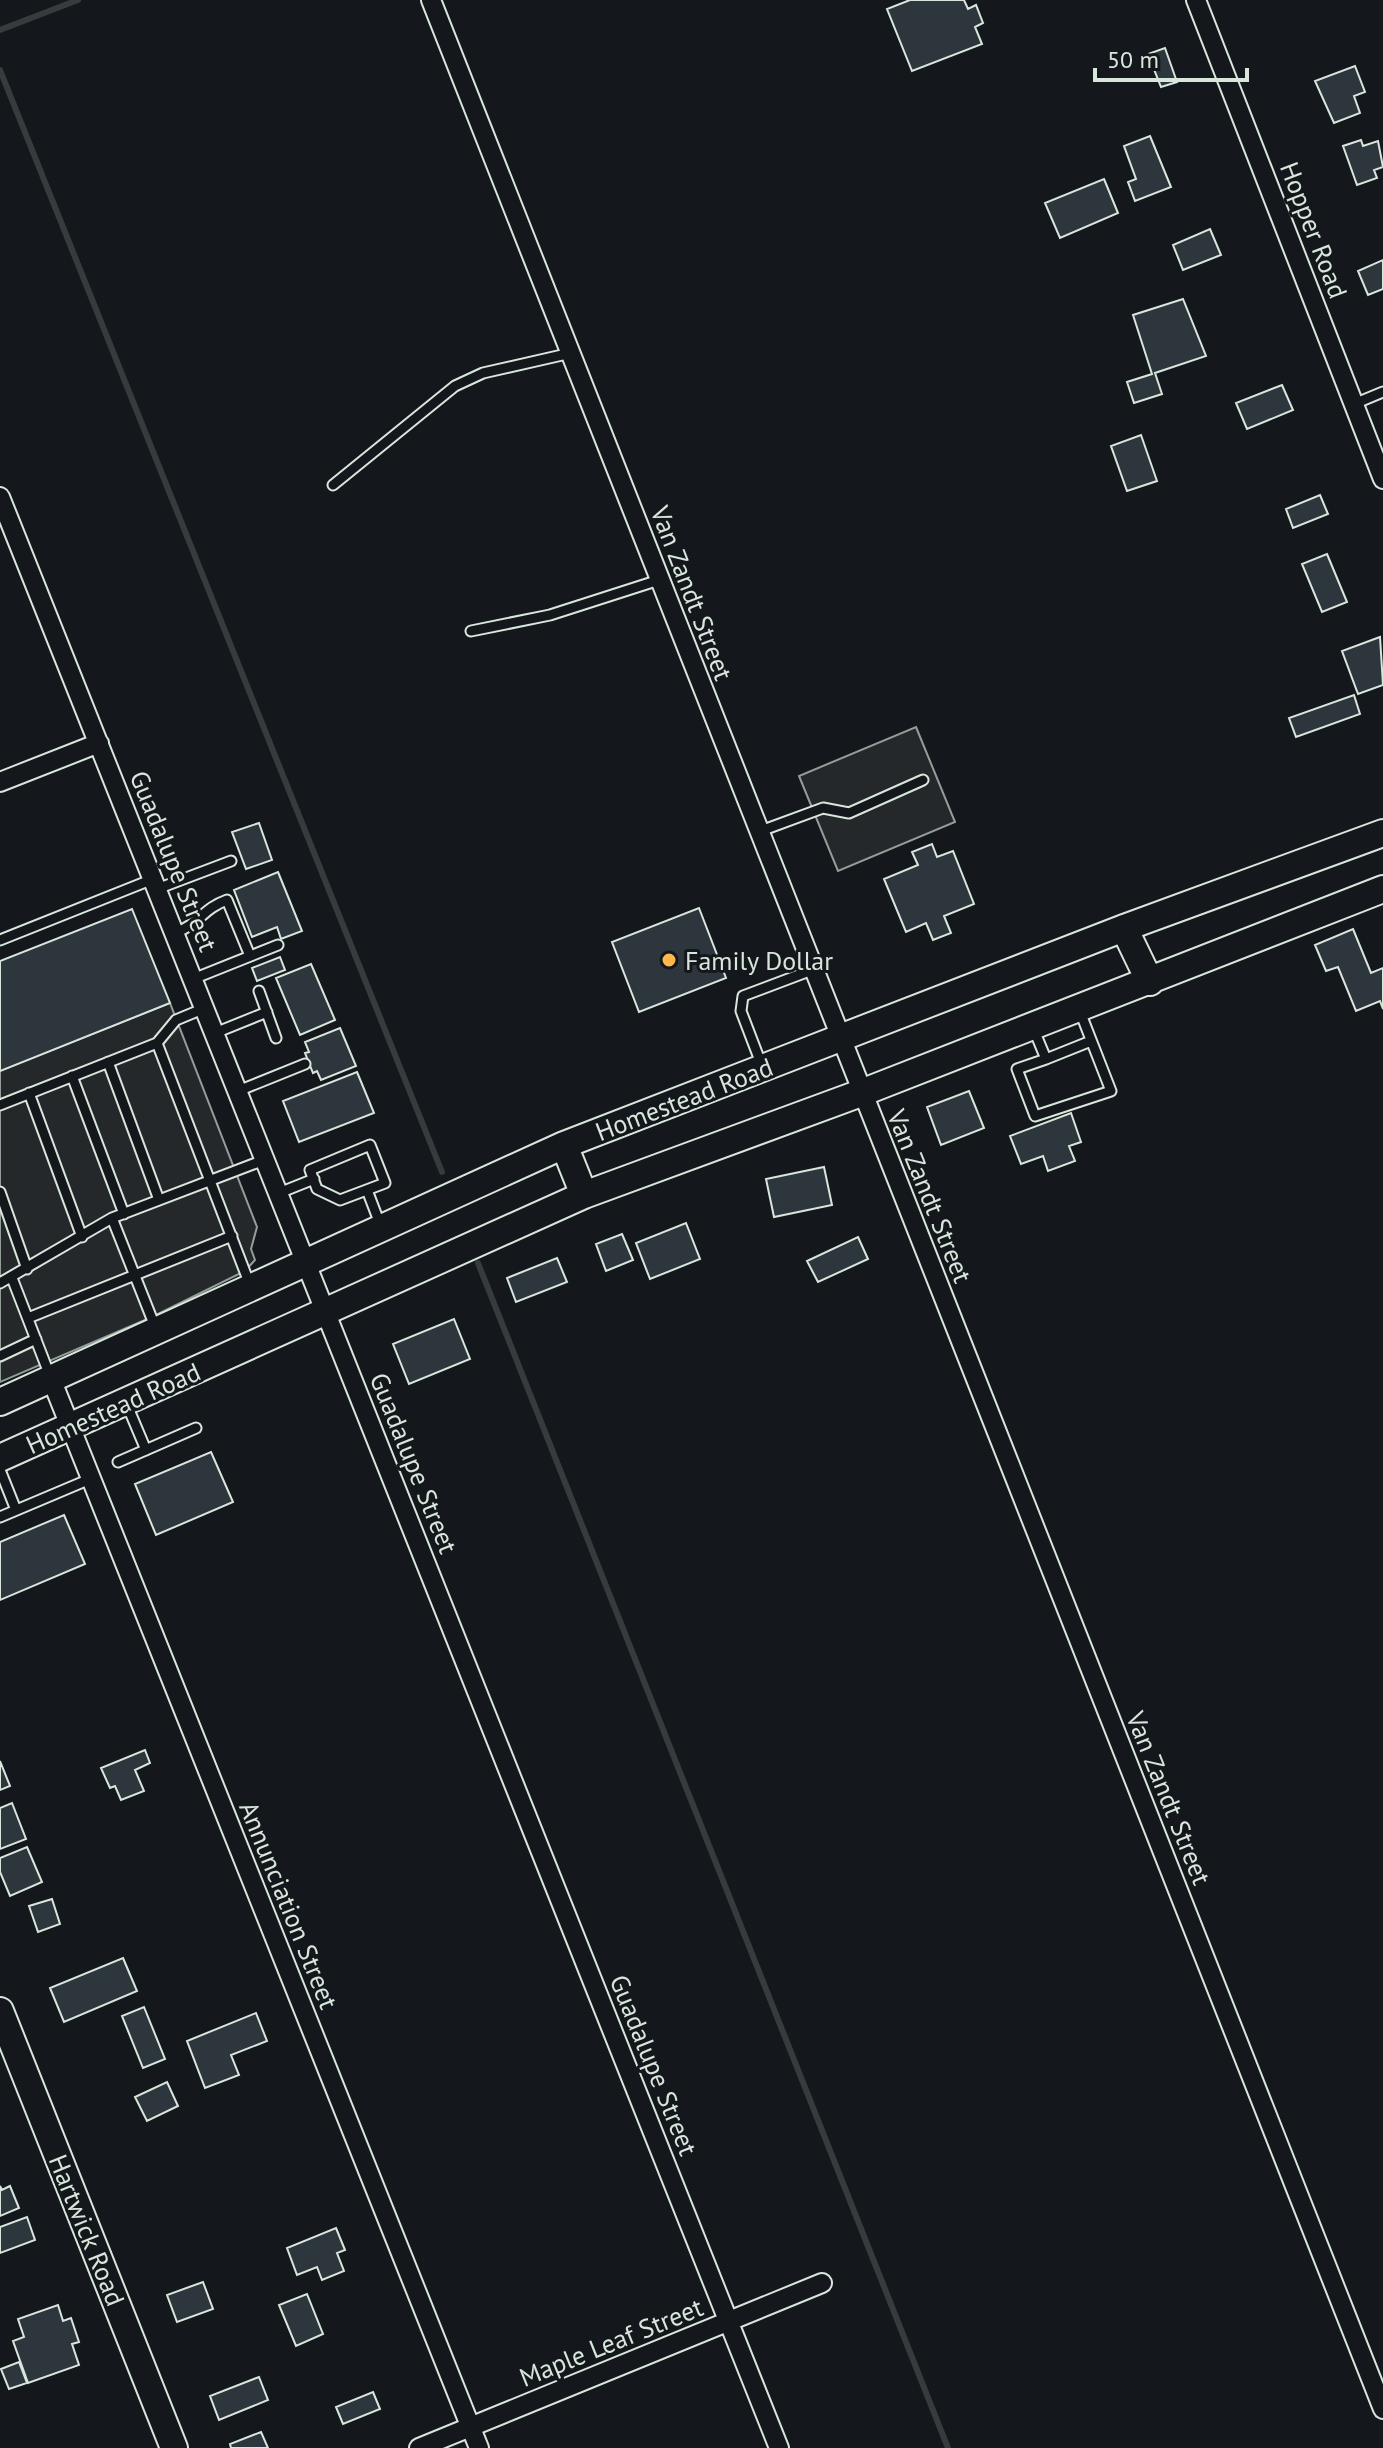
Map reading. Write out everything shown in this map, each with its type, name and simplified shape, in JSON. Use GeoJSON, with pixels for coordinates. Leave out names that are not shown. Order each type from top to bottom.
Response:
{"type":"FeatureCollection","features":[{"type":"Feature","properties":{"kind":"main road","name":"Homestead Road"},"geometry":{"type":"LineString","coordinates":[[0,1402],[52,1381],[564,1145],[1124,928],[1383,833]]}},
{"type":"Feature","properties":{"kind":"main road","name":"Homestead Road"},"geometry":{"type":"LineString","coordinates":[[0,1458],[584,1195],[861,1093],[1383,889]]}},
{"type":"Feature","properties":{"kind":"main road"},"geometry":{"type":"LineString","coordinates":[[1124,928],[1150,982]]}},
{"type":"Feature","properties":{"kind":"main road"},"geometry":{"type":"LineString","coordinates":[[564,1145],[584,1195]]}},
{"type":"Feature","properties":{"kind":"main road","name":"Hartwick Road"},"geometry":{"type":"LineString","coordinates":[[0,2011],[174,2448]]}},
{"type":"Feature","properties":{"kind":"street","name":"Van Zandt Street"},"geometry":{"type":"LineString","coordinates":[[431,0],[1383,2409]]}},
{"type":"Feature","properties":{"kind":"street","name":"Hopper Road"},"geometry":{"type":"LineString","coordinates":[[1196,0],[1383,479]]}},
{"type":"Feature","properties":{"kind":"street","name":"Guadalupe Street"},"geometry":{"type":"LineString","coordinates":[[0,497],[779,2448]]}},
{"type":"Feature","properties":{"kind":"street"},"geometry":{"type":"LineString","coordinates":[[0,782],[99,743]]}},
{"type":"Feature","properties":{"kind":"street","name":"Annunciation Street"},"geometry":{"type":"LineString","coordinates":[[52,1381],[479,2448]]}},
{"type":"Feature","properties":{"kind":"street","name":"Maple Leaf Street"},"geometry":{"type":"LineString","coordinates":[[419,2448],[822,2283]]}},
{"type":"Feature","properties":{"kind":"lane"},"geometry":{"type":"LineString","coordinates":[[333,485],[455,386],[483,373],[571,353]]}},
{"type":"Feature","properties":{"kind":"lane"},"geometry":{"type":"LineString","coordinates":[[1354,404],[1383,392]]}},
{"type":"Feature","properties":{"kind":"lane"},"geometry":{"type":"LineString","coordinates":[[471,631],[550,615],[659,580]]}},
{"type":"Feature","properties":{"kind":"lane"},"geometry":{"type":"LineString","coordinates":[[758,832],[823,808],[849,813],[923,780]]}},
{"type":"Feature","properties":{"kind":"lane"},"geometry":{"type":"LineString","coordinates":[[0,940],[155,884],[231,861]]}},
{"type":"Feature","properties":{"kind":"lane"},"geometry":{"type":"LineString","coordinates":[[175,933],[195,925],[209,906],[227,900],[250,956]]}},
{"type":"Feature","properties":{"kind":"lane"},"geometry":{"type":"LineString","coordinates":[[193,979],[278,945]]}},
{"type":"Feature","properties":{"kind":"lane"},"geometry":{"type":"LineString","coordinates":[[763,1070],[741,1011],[743,996],[812,970]]}},
{"type":"Feature","properties":{"kind":"lane"},"geometry":{"type":"LineString","coordinates":[[259,991],[276,1038]]}},
{"type":"Feature","properties":{"kind":"lane"},"geometry":{"type":"LineString","coordinates":[[0,1105],[157,1043],[176,1020],[205,1008]]}},
{"type":"Feature","properties":{"kind":"lane"},"geometry":{"type":"LineString","coordinates":[[1079,1009],[1111,1091],[1035,1116],[1017,1069],[1091,1041]]}},
{"type":"Feature","properties":{"kind":"lane"},"geometry":{"type":"LineString","coordinates":[[215,1033],[267,1012]]}},
{"type":"Feature","properties":{"kind":"lane"},"geometry":{"type":"LineString","coordinates":[[1033,1027],[1046,1059]]}},
{"type":"Feature","properties":{"kind":"lane"},"geometry":{"type":"LineString","coordinates":[[157,1043],[252,1288]]}},
{"type":"Feature","properties":{"kind":"lane"},"geometry":{"type":"LineString","coordinates":[[108,1062],[159,1200]]}},
{"type":"Feature","properties":{"kind":"lane"},"geometry":{"type":"LineString","coordinates":[[238,1091],[305,1064]]}},
{"type":"Feature","properties":{"kind":"lane"},"geometry":{"type":"LineString","coordinates":[[72,1076],[124,1214]]}},
{"type":"Feature","properties":{"kind":"lane"},"geometry":{"type":"LineString","coordinates":[[29,1093],[82,1237]]}},
{"type":"Feature","properties":{"kind":"lane"},"geometry":{"type":"LineString","coordinates":[[370,1145],[385,1183],[367,1190],[340,1200],[317,1189],[310,1170],[370,1145]]}},
{"type":"Feature","properties":{"kind":"lane"},"geometry":{"type":"LineString","coordinates":[[0,1283],[112,1218],[266,1159]]}},
{"type":"Feature","properties":{"kind":"lane"},"geometry":{"type":"LineString","coordinates":[[279,1193],[314,1179]]}},
{"type":"Feature","properties":{"kind":"lane"},"geometry":{"type":"LineString","coordinates":[[367,1190],[382,1227]]}},
{"type":"Feature","properties":{"kind":"lane"},"geometry":{"type":"LineString","coordinates":[[0,1192],[27,1269]]}},
{"type":"Feature","properties":{"kind":"lane"},"geometry":{"type":"LineString","coordinates":[[112,1218],[158,1332]]}},
{"type":"Feature","properties":{"kind":"lane"},"geometry":{"type":"LineString","coordinates":[[28,1318],[232,1236]]}},
{"type":"Feature","properties":{"kind":"lane"},"geometry":{"type":"LineString","coordinates":[[12,1278],[52,1381]]}},
{"type":"Feature","properties":{"kind":"lane"},"geometry":{"type":"LineString","coordinates":[[0,1356],[36,1339]]}},
{"type":"Feature","properties":{"kind":"lane"},"geometry":{"type":"LineString","coordinates":[[126,1403],[146,1450]]}},
{"type":"Feature","properties":{"kind":"lane"},"geometry":{"type":"LineString","coordinates":[[118,1462],[196,1428]]}},
{"type":"Feature","properties":{"kind":"lane"},"geometry":{"type":"LineString","coordinates":[[0,1470],[16,1510]]}},
{"type":"Feature","properties":{"kind":"lane"},"geometry":{"type":"LineString","coordinates":[[0,1517],[90,1479]]}},
{"type":"Feature","properties":{"kind":"shaded area"},"geometry":{"type":"Polygon","coordinates":[[[916,727],[955,822],[838,871],[799,776],[916,727]]]}},
{"type":"Feature","properties":{"kind":"shaded area"},"geometry":{"type":"Polygon","coordinates":[[[170,1003],[257,1227],[251,1249],[255,1260],[245,1271],[152,1317],[0,1382],[0,1071],[170,1003]]]}},
{"type":"Feature","properties":{"kind":"building"},"geometry":{"type":"Polygon","coordinates":[[[910,0],[964,0],[968,9],[976,5],[983,23],[975,27],[982,44],[912,71],[887,9],[910,0]]]}},
{"type":"Feature","properties":{"kind":"building"},"geometry":{"type":"Polygon","coordinates":[[[1165,48],[1177,82],[1161,87],[1148,54],[1165,48]]]}},
{"type":"Feature","properties":{"kind":"building"},"geometry":{"type":"Polygon","coordinates":[[[1355,66],[1365,92],[1354,96],[1360,113],[1334,123],[1315,81],[1355,66]]]}},
{"type":"Feature","properties":{"kind":"building"},"geometry":{"type":"Polygon","coordinates":[[[1150,136],[1171,187],[1135,201],[1128,182],[1136,179],[1124,146],[1150,136]]]}},
{"type":"Feature","properties":{"kind":"building"},"geometry":{"type":"Polygon","coordinates":[[[1361,140],[1363,146],[1378,141],[1383,167],[1374,170],[1377,178],[1357,185],[1343,146],[1361,140]]]}},
{"type":"Feature","properties":{"kind":"building"},"geometry":{"type":"Polygon","coordinates":[[[1104,179],[1118,213],[1060,238],[1045,203],[1104,179]]]}},
{"type":"Feature","properties":{"kind":"building"},"geometry":{"type":"Polygon","coordinates":[[[1210,229],[1221,255],[1183,270],[1173,245],[1210,229]]]}},
{"type":"Feature","properties":{"kind":"building"},"geometry":{"type":"Polygon","coordinates":[[[1383,260],[1383,289],[1368,295],[1358,271],[1383,260]]]}},
{"type":"Feature","properties":{"kind":"building"},"geometry":{"type":"Polygon","coordinates":[[[1183,299],[1206,356],[1155,373],[1162,394],[1134,403],[1127,382],[1152,374],[1133,315],[1183,299]]]}},
{"type":"Feature","properties":{"kind":"building"},"geometry":{"type":"Polygon","coordinates":[[[1282,385],[1293,410],[1247,429],[1236,403],[1282,385]]]}},
{"type":"Feature","properties":{"kind":"building"},"geometry":{"type":"Polygon","coordinates":[[[1141,435],[1157,481],[1127,491],[1111,446],[1141,435]]]}},
{"type":"Feature","properties":{"kind":"building"},"geometry":{"type":"Polygon","coordinates":[[[1320,495],[1328,514],[1293,528],[1286,509],[1320,495]]]}},
{"type":"Feature","properties":{"kind":"building"},"geometry":{"type":"Polygon","coordinates":[[[1327,554],[1347,602],[1322,612],[1302,564],[1327,554]]]}},
{"type":"Feature","properties":{"kind":"building"},"geometry":{"type":"Polygon","coordinates":[[[1380,637],[1383,685],[1358,694],[1342,651],[1380,637]]]}},
{"type":"Feature","properties":{"kind":"building"},"geometry":{"type":"Polygon","coordinates":[[[1354,695],[1360,714],[1296,737],[1289,718],[1354,695]]]}},
{"type":"Feature","properties":{"kind":"building"},"geometry":{"type":"Polygon","coordinates":[[[259,823],[272,860],[246,869],[232,832],[259,823]]]}},
{"type":"Feature","properties":{"kind":"building"},"geometry":{"type":"Polygon","coordinates":[[[932,844],[937,857],[953,851],[974,904],[944,916],[951,933],[933,940],[926,923],[906,932],[884,879],[918,865],[912,852],[932,844]]]}},
{"type":"Feature","properties":{"kind":"building"},"geometry":{"type":"Polygon","coordinates":[[[278,872],[302,931],[281,939],[277,927],[252,937],[234,890],[278,872]]]}},
{"type":"Feature","properties":{"kind":"building","name":"Family Dollar"},"geometry":{"type":"Polygon","coordinates":[[[699,908],[726,978],[639,1012],[612,942],[699,908]]]}},
{"type":"Feature","properties":{"kind":"building"},"geometry":{"type":"Polygon","coordinates":[[[132,909],[170,1003],[0,1071],[0,961],[132,909]]]}},
{"type":"Feature","properties":{"kind":"building"},"geometry":{"type":"Polygon","coordinates":[[[1353,929],[1371,973],[1383,968],[1383,1009],[1380,1001],[1356,1011],[1338,967],[1326,971],[1315,945],[1353,929]]]}},
{"type":"Feature","properties":{"kind":"building"},"geometry":{"type":"Polygon","coordinates":[[[280,957],[285,970],[257,981],[252,968],[280,957]]]}},
{"type":"Feature","properties":{"kind":"building"},"geometry":{"type":"Polygon","coordinates":[[[311,964],[335,1020],[300,1035],[276,978],[311,964]]]}},
{"type":"Feature","properties":{"kind":"building"},"geometry":{"type":"Polygon","coordinates":[[[340,1028],[356,1066],[321,1080],[317,1071],[313,1073],[305,1053],[309,1052],[305,1042],[340,1028]]]}},
{"type":"Feature","properties":{"kind":"building"},"geometry":{"type":"Polygon","coordinates":[[[357,1072],[374,1113],[299,1142],[283,1101],[357,1072]]]}},
{"type":"Feature","properties":{"kind":"building"},"geometry":{"type":"Polygon","coordinates":[[[969,1091],[984,1128],[941,1145],[927,1107],[969,1091]]]}},
{"type":"Feature","properties":{"kind":"building"},"geometry":{"type":"Polygon","coordinates":[[[1071,1113],[1081,1142],[1069,1146],[1075,1161],[1048,1171],[1043,1156],[1021,1164],[1010,1136],[1071,1113]]]}},
{"type":"Feature","properties":{"kind":"building"},"geometry":{"type":"Polygon","coordinates":[[[824,1167],[832,1205],[774,1217],[766,1179],[824,1167]]]}},
{"type":"Feature","properties":{"kind":"building"},"geometry":{"type":"Polygon","coordinates":[[[686,1223],[700,1259],[650,1279],[636,1243],[686,1223]]]}},
{"type":"Feature","properties":{"kind":"building"},"geometry":{"type":"Polygon","coordinates":[[[622,1234],[633,1260],[606,1271],[596,1244],[622,1234]]]}},
{"type":"Feature","properties":{"kind":"building"},"geometry":{"type":"Polygon","coordinates":[[[858,1237],[868,1259],[818,1282],[807,1261],[858,1237]]]}},
{"type":"Feature","properties":{"kind":"building"},"geometry":{"type":"Polygon","coordinates":[[[557,1258],[567,1282],[516,1302],[507,1278],[557,1258]]]}},
{"type":"Feature","properties":{"kind":"building"},"geometry":{"type":"Polygon","coordinates":[[[454,1319],[470,1359],[409,1384],[393,1344],[454,1319]]]}},
{"type":"Feature","properties":{"kind":"building"},"geometry":{"type":"Polygon","coordinates":[[[211,1452],[233,1502],[156,1535],[135,1484],[211,1452]]]}},
{"type":"Feature","properties":{"kind":"building"},"geometry":{"type":"Polygon","coordinates":[[[64,1515],[85,1564],[0,1600],[0,1542],[64,1515]]]}},
{"type":"Feature","properties":{"kind":"building"},"geometry":{"type":"Polygon","coordinates":[[[145,1750],[150,1763],[135,1770],[144,1791],[121,1800],[115,1786],[110,1788],[101,1768],[145,1750]]]}},
{"type":"Feature","properties":{"kind":"building"},"geometry":{"type":"Polygon","coordinates":[[[0,1761],[10,1786],[0,1790],[0,1761]]]}},
{"type":"Feature","properties":{"kind":"building"},"geometry":{"type":"Polygon","coordinates":[[[12,1803],[26,1839],[0,1849],[0,1808],[12,1803]]]}},
{"type":"Feature","properties":{"kind":"building"},"geometry":{"type":"Polygon","coordinates":[[[27,1847],[42,1882],[10,1896],[0,1872],[0,1858],[27,1847]]]}},
{"type":"Feature","properties":{"kind":"building"},"geometry":{"type":"Polygon","coordinates":[[[52,1899],[60,1924],[38,1932],[29,1906],[52,1899]]]}},
{"type":"Feature","properties":{"kind":"building"},"geometry":{"type":"Polygon","coordinates":[[[123,1958],[137,1991],[64,2022],[50,1988],[123,1958]]]}},
{"type":"Feature","properties":{"kind":"building"},"geometry":{"type":"Polygon","coordinates":[[[144,2007],[165,2059],[143,2068],[122,2016],[144,2007]]]}},
{"type":"Feature","properties":{"kind":"building"},"geometry":{"type":"Polygon","coordinates":[[[256,2013],[267,2041],[231,2055],[239,2075],[205,2088],[187,2041],[256,2013]]]}},
{"type":"Feature","properties":{"kind":"building"},"geometry":{"type":"Polygon","coordinates":[[[167,2082],[178,2106],[147,2121],[135,2097],[167,2082]]]}},
{"type":"Feature","properties":{"kind":"building"},"geometry":{"type":"Polygon","coordinates":[[[0,2186],[2,2190],[10,2186],[19,2208],[0,2216],[0,2186]]]}},
{"type":"Feature","properties":{"kind":"building"},"geometry":{"type":"Polygon","coordinates":[[[27,2217],[35,2240],[0,2253],[0,2227],[27,2217]]]}},
{"type":"Feature","properties":{"kind":"building"},"geometry":{"type":"Polygon","coordinates":[[[336,2228],[345,2250],[337,2253],[344,2271],[322,2280],[317,2267],[297,2275],[287,2248],[336,2228]]]}},
{"type":"Feature","properties":{"kind":"building"},"geometry":{"type":"Polygon","coordinates":[[[203,2282],[213,2309],[177,2322],[167,2295],[203,2282]]]}},
{"type":"Feature","properties":{"kind":"building"},"geometry":{"type":"Polygon","coordinates":[[[307,2294],[323,2334],[296,2346],[279,2305],[307,2294]]]}},
{"type":"Feature","properties":{"kind":"building"},"geometry":{"type":"Polygon","coordinates":[[[58,2305],[63,2321],[71,2318],[79,2342],[72,2344],[79,2365],[28,2383],[13,2341],[24,2337],[18,2319],[58,2305]]]}},
{"type":"Feature","properties":{"kind":"building"},"geometry":{"type":"Polygon","coordinates":[[[19,2362],[27,2383],[9,2389],[1,2369],[19,2362]]]}},
{"type":"Feature","properties":{"kind":"building"},"geometry":{"type":"Polygon","coordinates":[[[259,2377],[268,2400],[219,2420],[210,2396],[259,2377]]]}},
{"type":"Feature","properties":{"kind":"building"},"geometry":{"type":"Polygon","coordinates":[[[373,2392],[380,2409],[343,2424],[336,2407],[373,2392]]]}},
{"type":"Feature","properties":{"kind":"building"},"geometry":{"type":"Polygon","coordinates":[[[261,2432],[268,2448],[231,2448],[230,2444],[261,2432]]]}},
{"type":"Feature","properties":{"kind":"waterway"},"geometry":{"type":"LineString","coordinates":[[0,30],[78,0]]}},
{"type":"Feature","properties":{"kind":"waterway"},"geometry":{"type":"LineString","coordinates":[[0,70],[442,1172]]}},
{"type":"Feature","properties":{"kind":"waterway"},"geometry":{"type":"LineString","coordinates":[[478,1263],[948,2448]]}},
{"type":"Feature","properties":{"kind":"place","name":"Family Dollar"},"geometry":{"type":"Point","coordinates":[669,960]}}]}
